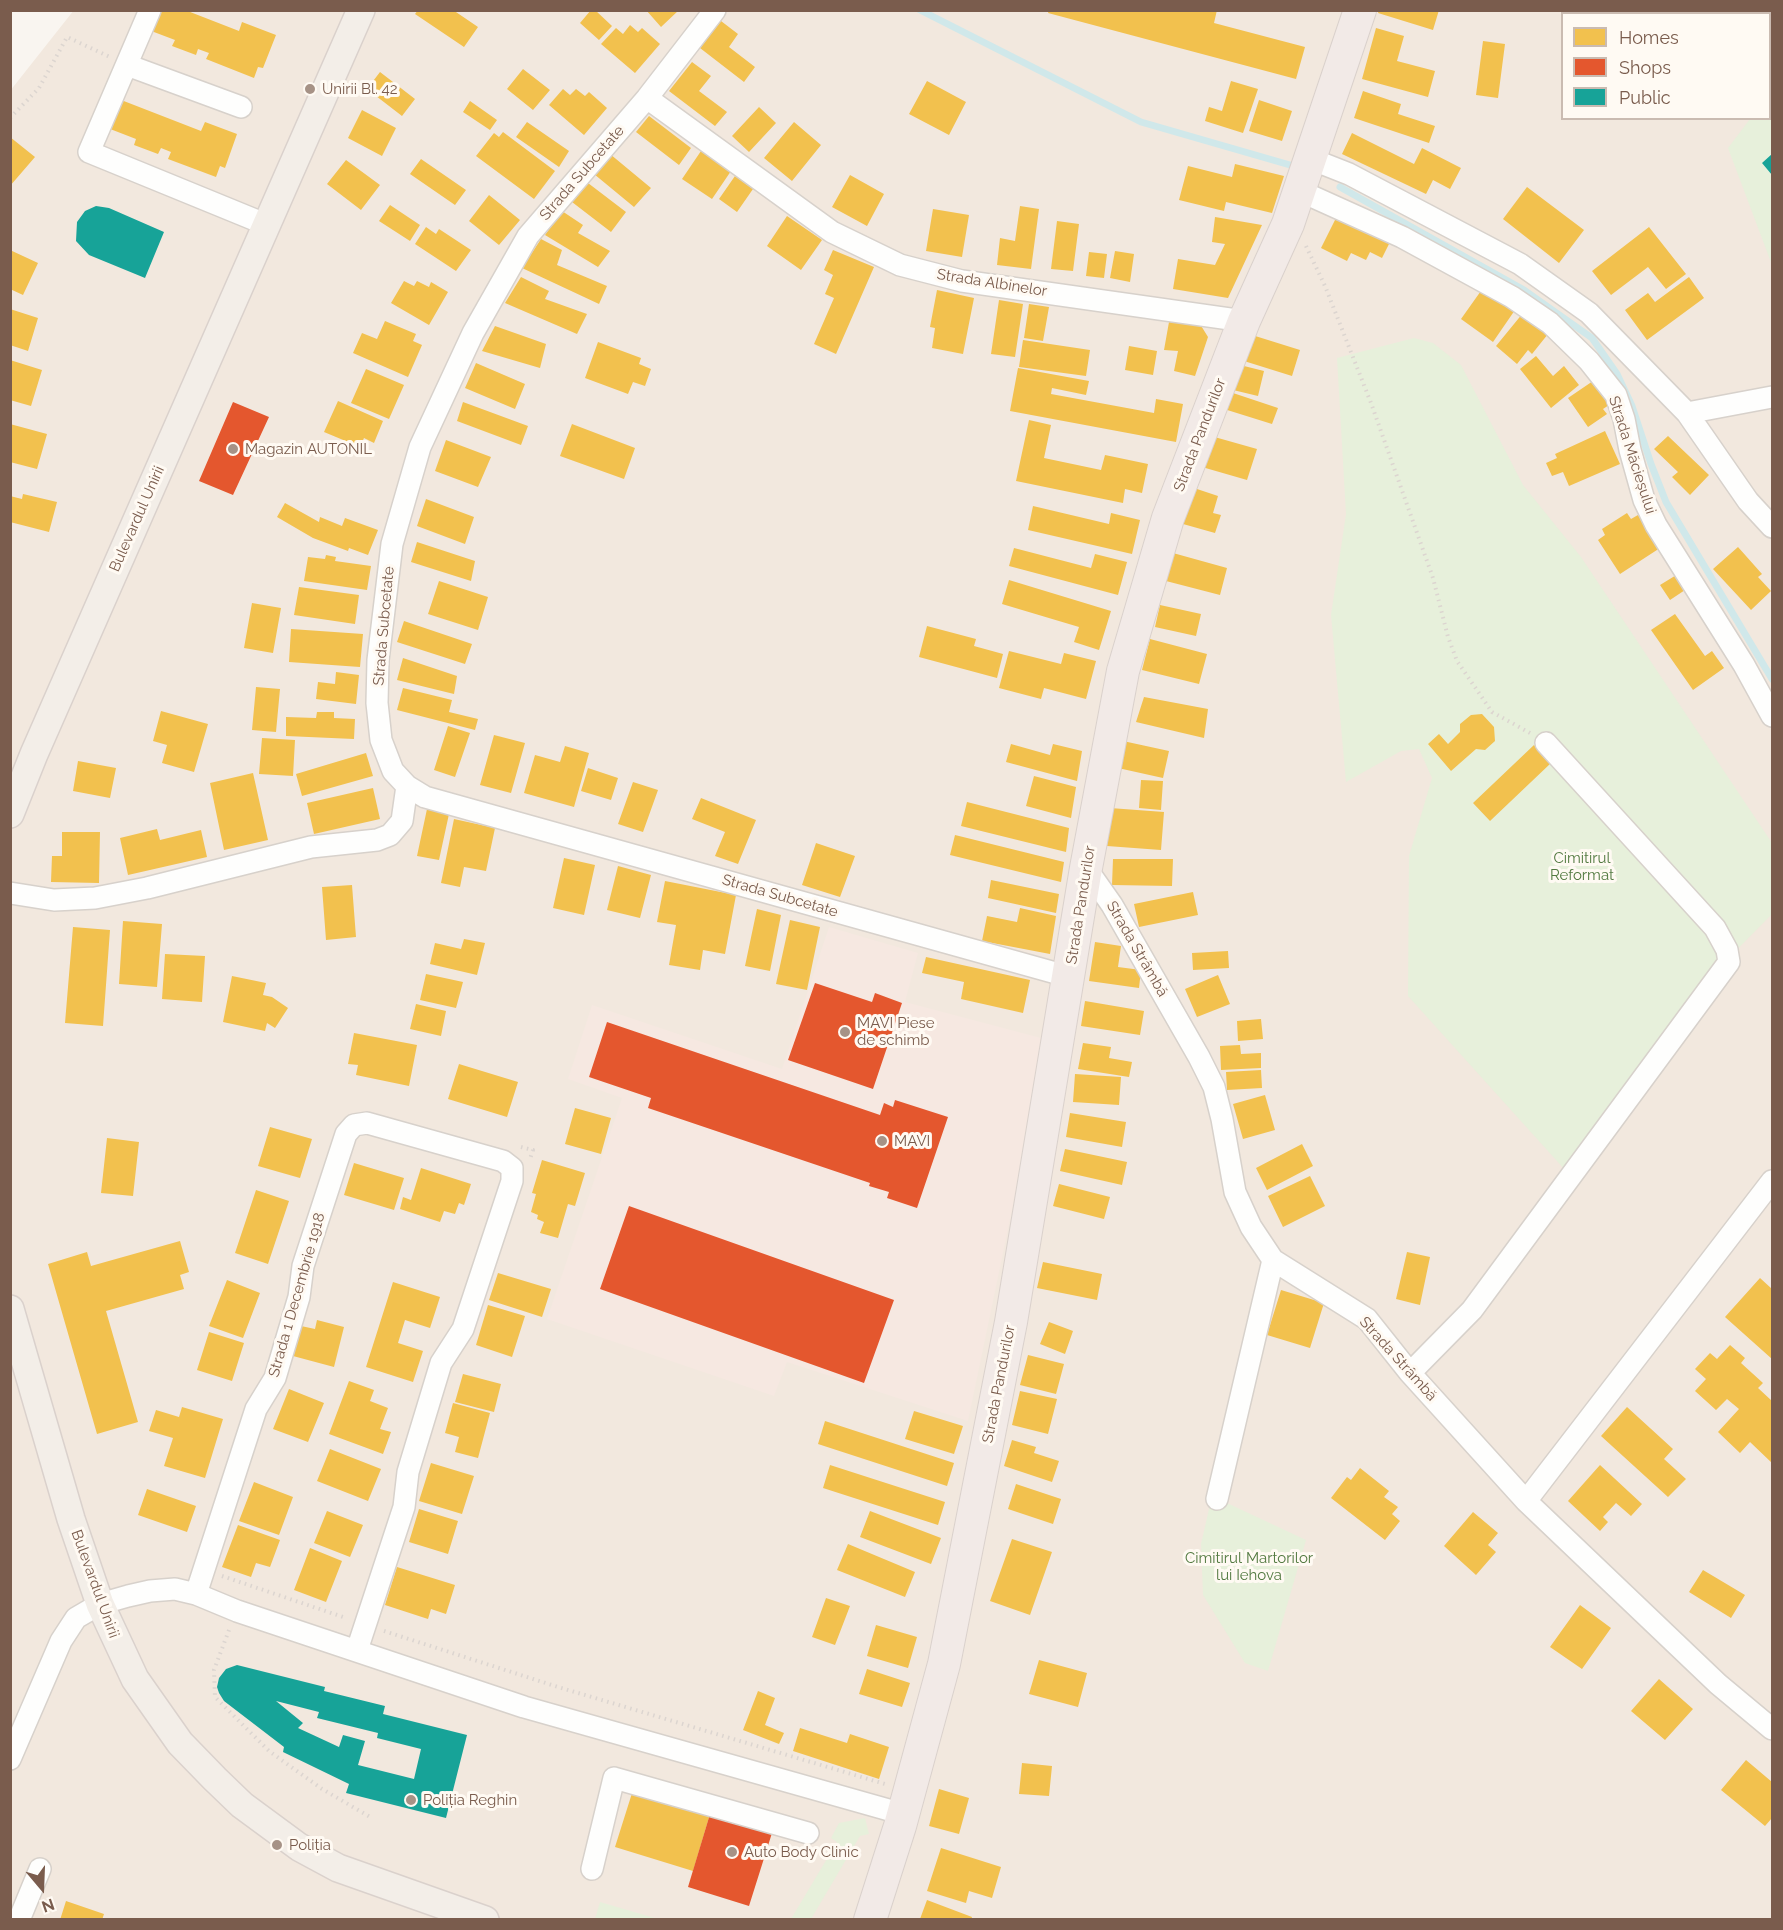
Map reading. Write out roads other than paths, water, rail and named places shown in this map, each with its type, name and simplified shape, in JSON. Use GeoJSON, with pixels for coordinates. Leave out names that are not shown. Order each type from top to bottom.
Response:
{"type":"FeatureCollection","features":[{"type":"Feature","properties":{"kind":"highway","name":"Strada Pandurilor"},"geometry":{"type":"LineString","coordinates":[[870,1920],[902,1820],[932,1713],[955,1607],[1011,1322],[1070,977],[1086,868],[1123,671],[1167,518],[1244,321],[1288,224],[1360,10]]}},
{"type":"Feature","properties":{"kind":"highway","name":"Strada Pandurilor"},"geometry":{"type":"LineString","coordinates":[[855,1920],[902,1820]]}},
{"type":"Feature","properties":{"kind":"main road","name":"Bulevardul Unirii"},"geometry":{"type":"LineString","coordinates":[[10,814],[34,754],[361,10]]}},
{"type":"Feature","properties":{"kind":"main road","name":"Bulevardul Unirii"},"geometry":{"type":"LineString","coordinates":[[10,1309],[71,1519],[100,1604],[135,1679],[180,1743],[242,1804],[299,1847],[338,1868],[485,1920]]}},
{"type":"Feature","properties":{"kind":"street"},"geometry":{"type":"LineString","coordinates":[[150,10],[89,152],[266,224]]}},
{"type":"Feature","properties":{"kind":"street","name":"Strada Subcetate"},"geometry":{"type":"LineString","coordinates":[[715,10],[647,98],[528,236],[473,333],[420,447],[392,544],[378,660],[377,703],[381,740],[393,771],[407,786],[424,797],[1070,977]]}},
{"type":"Feature","properties":{"kind":"street"},"geometry":{"type":"LineString","coordinates":[[127,65],[241,107]]}},
{"type":"Feature","properties":{"kind":"street","name":"Strada Albinelor"},"geometry":{"type":"LineString","coordinates":[[647,98],[832,232],[900,265],[962,281],[1244,321]]}},
{"type":"Feature","properties":{"kind":"street"},"geometry":{"type":"LineString","coordinates":[[1311,159],[1349,174],[1520,264],[1589,313],[1687,413],[1748,501],[1773,527]]}},
{"type":"Feature","properties":{"kind":"street","name":"Strada Măcieșului"},"geometry":{"type":"LineString","coordinates":[[1300,190],[1402,237],[1512,297],[1550,323],[1589,361],[1616,395],[1644,500],[1656,525],[1738,655],[1773,716]]}},
{"type":"Feature","properties":{"kind":"street"},"geometry":{"type":"LineString","coordinates":[[1687,413],[1773,398]]}},
{"type":"Feature","properties":{"kind":"street"},"geometry":{"type":"LineString","coordinates":[[1410,1373],[1472,1310],[1729,962],[1727,950],[1715,928],[1546,743]]}},
{"type":"Feature","properties":{"kind":"street"},"geometry":{"type":"LineString","coordinates":[[10,894],[54,900],[95,898],[147,888],[311,847],[377,840],[390,836],[402,821],[407,786]]}},
{"type":"Feature","properties":{"kind":"street","name":"Strada Strâmbă"},"geometry":{"type":"LineString","coordinates":[[1086,868],[1112,905],[1214,1087],[1235,1192],[1251,1227],[1273,1260],[1367,1319],[1410,1373],[1526,1501],[1718,1684],[1773,1729]]}},
{"type":"Feature","properties":{"kind":"street","name":"Strada 1 Decembrie 1918"},"geometry":{"type":"LineString","coordinates":[[196,1594],[256,1409],[275,1378],[300,1297],[303,1266],[346,1134],[354,1125],[367,1123],[503,1161],[512,1168],[512,1181],[463,1329],[441,1363],[408,1472],[405,1507],[357,1650]]}},
{"type":"Feature","properties":{"kind":"street"},"geometry":{"type":"LineString","coordinates":[[1526,1501],[1773,1181]]}},
{"type":"Feature","properties":{"kind":"street"},"geometry":{"type":"LineString","coordinates":[[1217,1499],[1273,1260]]}},
{"type":"Feature","properties":{"kind":"street"},"geometry":{"type":"LineString","coordinates":[[10,1760],[62,1641],[76,1618],[100,1604],[150,1590],[175,1589],[196,1594],[237,1611],[524,1707],[902,1820]]}},
{"type":"Feature","properties":{"kind":"street"},"geometry":{"type":"LineString","coordinates":[[592,1869],[614,1778],[808,1833]]}},
{"type":"Feature","properties":{"kind":"street"},"geometry":{"type":"LineString","coordinates":[[19,1920],[40,1869]]}},
{"type":"Feature","properties":{"kind":"waterway"},"geometry":{"type":"LineString","coordinates":[[920,10],[1141,122],[1290,165]]}},
{"type":"Feature","properties":{"kind":"waterway"},"geometry":{"type":"LineString","coordinates":[[1340,187],[1524,290],[1592,338],[1617,374],[1632,406],[1666,502],[1772,679]]}},
{"type":"Feature","properties":{"kind":"place","name":"Unirii Bl. 42"},"geometry":{"type":"Point","coordinates":[310,89]}},
{"type":"Feature","properties":{"kind":"place","name":"Magazin AUTONIL"},"geometry":{"type":"Point","coordinates":[233,449]}},
{"type":"Feature","properties":{"kind":"place","name":"MAVI Piese de schimb"},"geometry":{"type":"Point","coordinates":[845,1032]}},
{"type":"Feature","properties":{"kind":"place","name":"MAVI"},"geometry":{"type":"Point","coordinates":[882,1141]}},
{"type":"Feature","properties":{"kind":"place","name":"Poliția Reghin"},"geometry":{"type":"Point","coordinates":[411,1800]}},
{"type":"Feature","properties":{"kind":"place","name":"Poliția"},"geometry":{"type":"Point","coordinates":[277,1845]}},
{"type":"Feature","properties":{"kind":"place","name":"Auto Body Clinic"},"geometry":{"type":"Point","coordinates":[732,1852]}},
{"type":"Feature","properties":{"kind":"park label","name":"Cimitirul Reformat"},"geometry":{"type":"Point","coordinates":[1582,866]}},
{"type":"Feature","properties":{"kind":"park label","name":"Cimitirul Martorilor lui Iehova"},"geometry":{"type":"Point","coordinates":[1249,1566]}}]}
